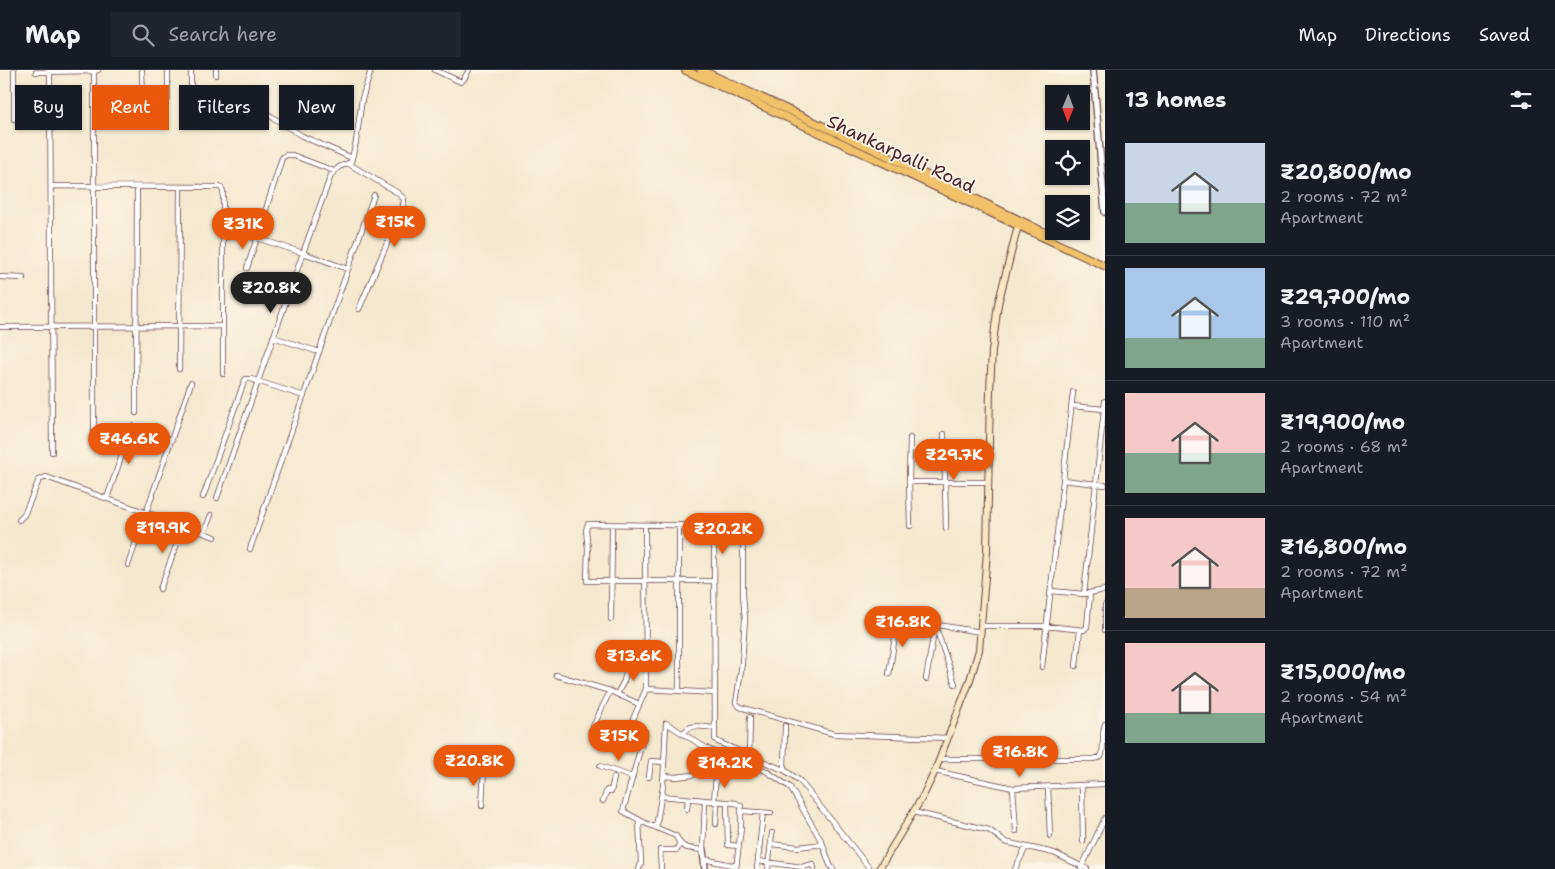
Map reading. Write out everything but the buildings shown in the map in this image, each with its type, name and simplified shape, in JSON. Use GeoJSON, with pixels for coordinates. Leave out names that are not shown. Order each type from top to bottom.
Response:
{"type":"FeatureCollection","features":[{"type":"Feature","properties":{"kind":"main road","name":"Shankarpalli Road"},"geometry":{"type":"LineString","coordinates":[[685,70],[1105,262]]}},
{"type":"Feature","properties":{"kind":"main road","name":"Shankarpalli Road"},"geometry":{"type":"LineString","coordinates":[[701,70],[873,149],[1105,266]]}},
{"type":"Feature","properties":{"kind":"main road"},"geometry":{"type":"LineString","coordinates":[[879,869],[923,796],[940,759],[976,663],[982,629],[987,552],[990,390],[995,325],[1007,264],[1019,223]]}},
{"type":"Feature","properties":{"kind":"street"},"geometry":{"type":"LineString","coordinates":[[14,70],[14,119]]}},
{"type":"Feature","properties":{"kind":"street"},"geometry":{"type":"LineString","coordinates":[[142,70],[143,85]]}},
{"type":"Feature","properties":{"kind":"street"},"geometry":{"type":"LineString","coordinates":[[168,70],[168,85]]}},
{"type":"Feature","properties":{"kind":"street"},"geometry":{"type":"LineString","coordinates":[[191,70],[191,85]]}},
{"type":"Feature","properties":{"kind":"street"},"geometry":{"type":"LineString","coordinates":[[217,498],[331,175],[339,167],[349,164],[352,158],[362,100],[371,70]]}},
{"type":"Feature","properties":{"kind":"street"},"geometry":{"type":"LineString","coordinates":[[434,70],[461,82],[469,70]]}},
{"type":"Feature","properties":{"kind":"street"},"geometry":{"type":"LineString","coordinates":[[1093,70],[1105,212]]}},
{"type":"Feature","properties":{"kind":"street"},"geometry":{"type":"LineString","coordinates":[[50,71],[52,452]]}},
{"type":"Feature","properties":{"kind":"street"},"geometry":{"type":"LineString","coordinates":[[36,72],[96,71],[94,443]]}},
{"type":"Feature","properties":{"kind":"street"},"geometry":{"type":"LineString","coordinates":[[270,115],[302,136],[352,158]]}},
{"type":"Feature","properties":{"kind":"street"},"geometry":{"type":"LineString","coordinates":[[247,268],[282,158],[286,155],[292,155],[334,171]]}},
{"type":"Feature","properties":{"kind":"street"},"geometry":{"type":"LineString","coordinates":[[349,164],[398,193],[404,199],[403,206],[359,309]]}},
{"type":"Feature","properties":{"kind":"street"},"geometry":{"type":"LineString","coordinates":[[50,186],[221,187],[223,191],[223,374]]}},
{"type":"Feature","properties":{"kind":"street"},"geometry":{"type":"LineString","coordinates":[[136,413],[137,187]]}},
{"type":"Feature","properties":{"kind":"street"},"geometry":{"type":"LineString","coordinates":[[179,369],[180,187]]}},
{"type":"Feature","properties":{"kind":"street"},"geometry":{"type":"LineString","coordinates":[[250,549],[374,195]]}},
{"type":"Feature","properties":{"kind":"street"},"geometry":{"type":"LineString","coordinates":[[257,238],[348,269]]}},
{"type":"Feature","properties":{"kind":"street"},"geometry":{"type":"LineString","coordinates":[[0,277],[23,278]]}},
{"type":"Feature","properties":{"kind":"street"},"geometry":{"type":"LineString","coordinates":[[0,327],[223,326]]}},
{"type":"Feature","properties":{"kind":"street"},"geometry":{"type":"LineString","coordinates":[[274,336],[319,352]]}},
{"type":"Feature","properties":{"kind":"street"},"geometry":{"type":"LineString","coordinates":[[204,497],[244,382],[248,379],[258,381],[304,396]]}},
{"type":"Feature","properties":{"kind":"street"},"geometry":{"type":"LineString","coordinates":[[128,565],[191,383]]}},
{"type":"Feature","properties":{"kind":"street"},"geometry":{"type":"LineString","coordinates":[[1042,667],[1073,392]]}},
{"type":"Feature","properties":{"kind":"street"},"geometry":{"type":"LineString","coordinates":[[1084,594],[1105,401]]}},
{"type":"Feature","properties":{"kind":"street"},"geometry":{"type":"LineString","coordinates":[[1072,406],[1104,408]]}},
{"type":"Feature","properties":{"kind":"street"},"geometry":{"type":"LineString","coordinates":[[107,498],[132,426],[171,440]]}},
{"type":"Feature","properties":{"kind":"street"},"geometry":{"type":"LineString","coordinates":[[944,434],[946,528]]}},
{"type":"Feature","properties":{"kind":"street"},"geometry":{"type":"LineString","coordinates":[[910,438],[910,526]]}},
{"type":"Feature","properties":{"kind":"street"},"geometry":{"type":"LineString","coordinates":[[20,520],[39,480],[46,477],[215,537]]}},
{"type":"Feature","properties":{"kind":"street"},"geometry":{"type":"LineString","coordinates":[[1063,480],[1105,485]]}},
{"type":"Feature","properties":{"kind":"street"},"geometry":{"type":"LineString","coordinates":[[910,482],[988,482]]}},
{"type":"Feature","properties":{"kind":"street"},"geometry":{"type":"LineString","coordinates":[[204,533],[211,515]]}},
{"type":"Feature","properties":{"kind":"street"},"geometry":{"type":"LineString","coordinates":[[713,581],[588,580],[586,530],[588,524],[743,526],[745,619],[742,664],[736,703],[740,707],[834,734],[948,738]]}},
{"type":"Feature","properties":{"kind":"street"},"geometry":{"type":"LineString","coordinates":[[160,589],[184,526]]}},
{"type":"Feature","properties":{"kind":"street"},"geometry":{"type":"LineString","coordinates":[[611,619],[612,529]]}},
{"type":"Feature","properties":{"kind":"street"},"geometry":{"type":"LineString","coordinates":[[620,747],[646,689],[645,529]]}},
{"type":"Feature","properties":{"kind":"street"},"geometry":{"type":"LineString","coordinates":[[679,529],[679,691]]}},
{"type":"Feature","properties":{"kind":"street"},"geometry":{"type":"LineString","coordinates":[[714,529],[715,739],[718,742],[784,770],[800,781],[870,869]]}},
{"type":"Feature","properties":{"kind":"street"},"geometry":{"type":"LineString","coordinates":[[1051,591],[1090,594],[1105,590]]}},
{"type":"Feature","properties":{"kind":"street"},"geometry":{"type":"LineString","coordinates":[[882,616],[935,625],[982,629],[1046,626],[1084,630],[1087,626],[1090,594]]}},
{"type":"Feature","properties":{"kind":"street"},"geometry":{"type":"LineString","coordinates":[[1103,630],[1105,605]]}},
{"type":"Feature","properties":{"kind":"street"},"geometry":{"type":"LineString","coordinates":[[889,674],[898,618]]}},
{"type":"Feature","properties":{"kind":"street"},"geometry":{"type":"LineString","coordinates":[[926,678],[935,625]]}},
{"type":"Feature","properties":{"kind":"street"},"geometry":{"type":"LineString","coordinates":[[935,625],[955,684]]}},
{"type":"Feature","properties":{"kind":"street"},"geometry":{"type":"LineString","coordinates":[[1076,666],[1080,630]]}},
{"type":"Feature","properties":{"kind":"street"},"geometry":{"type":"LineString","coordinates":[[617,694],[624,681],[628,662]]}},
{"type":"Feature","properties":{"kind":"street"},"geometry":{"type":"LineString","coordinates":[[556,675],[610,691],[640,704]]}},
{"type":"Feature","properties":{"kind":"street"},"geometry":{"type":"LineString","coordinates":[[646,689],[714,693]]}},
{"type":"Feature","properties":{"kind":"street"},"geometry":{"type":"LineString","coordinates":[[591,731],[610,691]]}},
{"type":"Feature","properties":{"kind":"street"},"geometry":{"type":"LineString","coordinates":[[749,755],[750,717]]}},
{"type":"Feature","properties":{"kind":"street"},"geometry":{"type":"LineString","coordinates":[[656,827],[664,776],[666,724],[723,757],[744,761],[766,771],[790,787],[823,844],[833,869]]}},
{"type":"Feature","properties":{"kind":"street"},"geometry":{"type":"LineString","coordinates":[[940,759],[1093,759],[1101,757],[1104,748],[1103,729],[1105,724]]}},
{"type":"Feature","properties":{"kind":"street"},"geometry":{"type":"LineString","coordinates":[[683,734],[686,729],[693,725],[714,728]]}},
{"type":"Feature","properties":{"kind":"street"},"geometry":{"type":"LineString","coordinates":[[784,770],[785,726]]}},
{"type":"Feature","properties":{"kind":"street"},"geometry":{"type":"LineString","coordinates":[[645,732],[623,811],[676,836],[679,844],[683,847],[703,850]]}},
{"type":"Feature","properties":{"kind":"street"},"geometry":{"type":"LineString","coordinates":[[649,777],[651,761],[664,762]]}},
{"type":"Feature","properties":{"kind":"street"},"geometry":{"type":"LineString","coordinates":[[600,766],[632,777]]}},
{"type":"Feature","properties":{"kind":"street"},"geometry":{"type":"LineString","coordinates":[[482,806],[484,769]]}},
{"type":"Feature","properties":{"kind":"street"},"geometry":{"type":"LineString","coordinates":[[934,771],[1013,788],[1105,784]]}},
{"type":"Feature","properties":{"kind":"street"},"geometry":{"type":"LineString","coordinates":[[716,775],[716,824]]}},
{"type":"Feature","properties":{"kind":"street"},"geometry":{"type":"LineString","coordinates":[[664,776],[693,776]]}},
{"type":"Feature","properties":{"kind":"street"},"geometry":{"type":"LineString","coordinates":[[603,802],[608,790],[611,791],[614,778]]}},
{"type":"Feature","properties":{"kind":"street"},"geometry":{"type":"LineString","coordinates":[[1082,785],[1083,841]]}},
{"type":"Feature","properties":{"kind":"street"},"geometry":{"type":"LineString","coordinates":[[1048,787],[1050,836]]}},
{"type":"Feature","properties":{"kind":"street"},"geometry":{"type":"LineString","coordinates":[[1013,788],[1016,830]]}},
{"type":"Feature","properties":{"kind":"street"},"geometry":{"type":"LineString","coordinates":[[661,796],[739,804],[742,811],[736,867],[704,859]]}},
{"type":"Feature","properties":{"kind":"street"},"geometry":{"type":"LineString","coordinates":[[687,809],[688,799]]}},
{"type":"Feature","properties":{"kind":"street"},"geometry":{"type":"LineString","coordinates":[[705,801],[703,850],[706,869]]}},
{"type":"Feature","properties":{"kind":"street"},"geometry":{"type":"LineString","coordinates":[[727,803],[728,845],[739,846]]}},
{"type":"Feature","properties":{"kind":"street"},"geometry":{"type":"LineString","coordinates":[[742,811],[772,814]]}},
{"type":"Feature","properties":{"kind":"street"},"geometry":{"type":"LineString","coordinates":[[704,812],[716,814]]}},
{"type":"Feature","properties":{"kind":"street"},"geometry":{"type":"LineString","coordinates":[[913,812],[989,830],[1005,842],[1054,853],[1083,868],[1105,818]]}},
{"type":"Feature","properties":{"kind":"street"},"geometry":{"type":"LineString","coordinates":[[757,869],[763,813]]}},
{"type":"Feature","properties":{"kind":"street"},"geometry":{"type":"LineString","coordinates":[[639,820],[641,864],[639,869]]}},
{"type":"Feature","properties":{"kind":"street"},"geometry":{"type":"LineString","coordinates":[[768,869],[772,833]]}},
{"type":"Feature","properties":{"kind":"street"},"geometry":{"type":"LineString","coordinates":[[661,869],[660,850],[677,850],[679,844]]}},
{"type":"Feature","properties":{"kind":"street"},"geometry":{"type":"LineString","coordinates":[[771,844],[798,847],[823,844]]}},
{"type":"Feature","properties":{"kind":"street"},"geometry":{"type":"LineString","coordinates":[[1015,869],[1026,847]]}},
{"type":"Feature","properties":{"kind":"street"},"geometry":{"type":"LineString","coordinates":[[758,861],[802,868],[802,866],[813,864],[814,869]]}}]}
